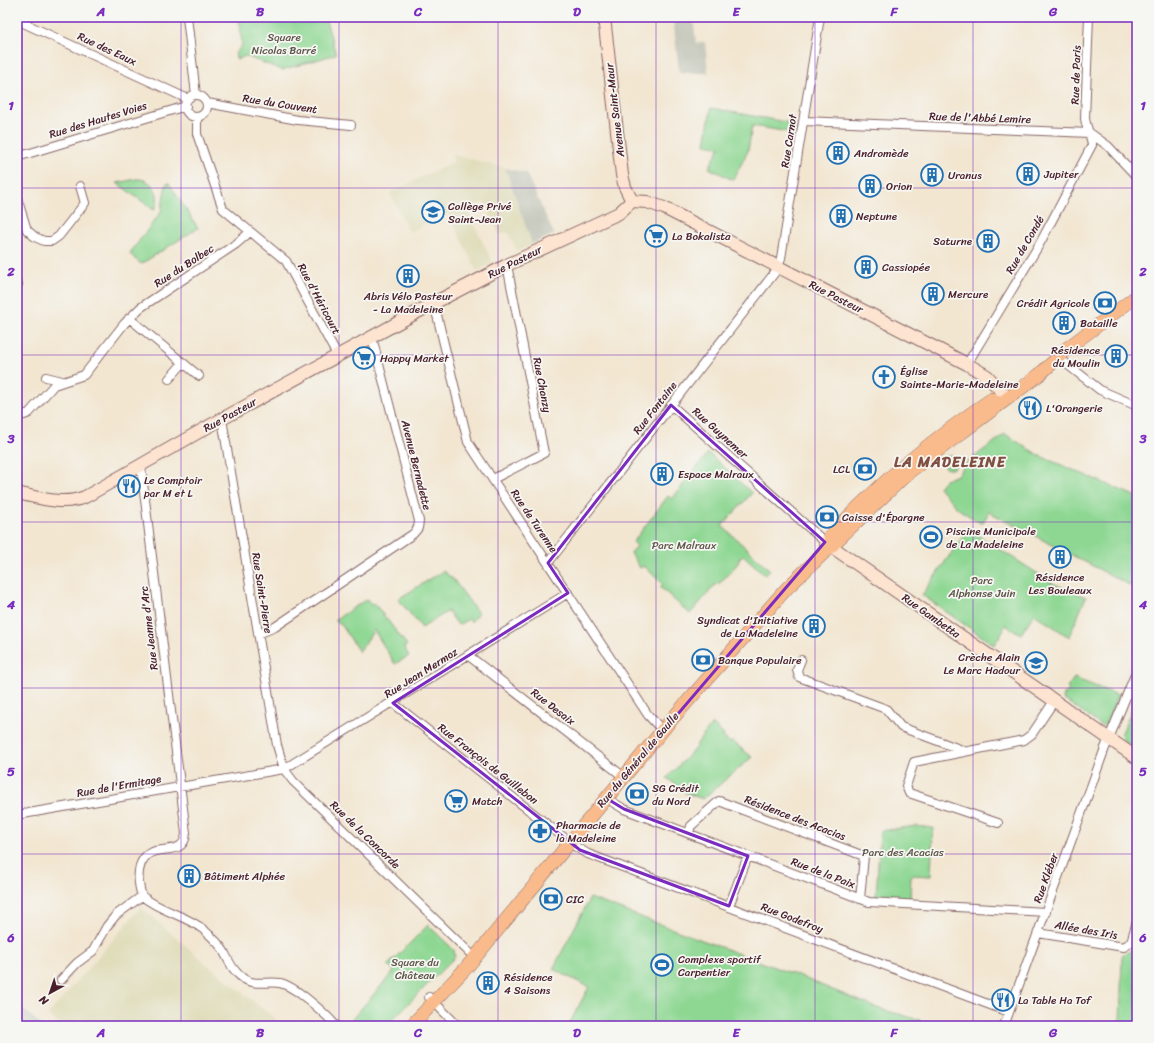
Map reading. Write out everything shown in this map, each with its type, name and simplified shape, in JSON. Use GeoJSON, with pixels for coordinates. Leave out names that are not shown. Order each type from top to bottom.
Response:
{"type":"FeatureCollection","features":[{"type":"Feature","properties":{"kind":"main road","name":"Rue du Général de Gaulle"},"geometry":{"type":"LineString","coordinates":[[403,1026],[431,1000],[494,934],[662,730],[787,588],[828,544],[909,472],[1005,394],[1137,296]]}},
{"type":"Feature","properties":{"kind":"main road","name":"Rue du Général de Gaulle"},"geometry":{"type":"LineString","coordinates":[[1005,394],[1059,358],[1073,344]]}},
{"type":"Feature","properties":{"kind":"main road","name":"Rue du Général de Gaulle"},"geometry":{"type":"LineString","coordinates":[[411,1026],[431,1000]]}},
{"type":"Feature","properties":{"kind":"street"},"geometry":{"type":"LineString","coordinates":[[187,17],[196,95]]}},
{"type":"Feature","properties":{"kind":"street","name":"Avenue Saint-Maur"},"geometry":{"type":"LineString","coordinates":[[604,17],[622,175],[632,201]]}},
{"type":"Feature","properties":{"kind":"street","name":"Rue Carnot"},"geometry":{"type":"LineString","coordinates":[[778,268],[781,258],[804,122],[820,17]]}},
{"type":"Feature","properties":{"kind":"street","name":"Rue de Paris"},"geometry":{"type":"LineString","coordinates":[[1089,17],[1085,118],[1086,126],[1090,133]]}},
{"type":"Feature","properties":{"kind":"street","name":"Rue des Eaux"},"geometry":{"type":"LineString","coordinates":[[17,20],[187,103]]}},
{"type":"Feature","properties":{"kind":"street"},"geometry":{"type":"LineString","coordinates":[[196,95],[201,97],[206,102],[207,108],[204,113],[197,117],[189,114],[187,103],[196,95]]}},
{"type":"Feature","properties":{"kind":"street","name":"Rue du Couvent"},"geometry":{"type":"LineString","coordinates":[[206,102],[298,120],[351,125]]}},
{"type":"Feature","properties":{"kind":"street","name":"Rue des Hautes Voies"},"geometry":{"type":"LineString","coordinates":[[17,157],[187,103]]}},
{"type":"Feature","properties":{"kind":"street","name":"Rue d'Héricourt"},"geometry":{"type":"LineString","coordinates":[[197,117],[197,134],[220,204],[226,212],[288,265],[338,357]]}},
{"type":"Feature","properties":{"kind":"street","name":"Rue de l'Abbé Lemire"},"geometry":{"type":"LineString","coordinates":[[804,122],[1090,133]]}},
{"type":"Feature","properties":{"kind":"street"},"geometry":{"type":"LineString","coordinates":[[1090,133],[1108,146],[1137,177]]}},
{"type":"Feature","properties":{"kind":"street","name":"Rue de Condé"},"geometry":{"type":"LineString","coordinates":[[967,364],[1039,245],[1068,191],[1092,145],[1090,133]]}},
{"type":"Feature","properties":{"kind":"street"},"geometry":{"type":"LineString","coordinates":[[17,198],[18,207],[30,234],[39,240],[52,241],[59,236],[85,203],[80,186]]}},
{"type":"Feature","properties":{"kind":"street","name":"Rue Pasteur"},"geometry":{"type":"LineString","coordinates":[[17,493],[49,500],[73,501],[85,497],[141,467],[222,419],[338,357],[434,303],[508,265],[619,213],[632,201],[647,202],[664,208],[967,364],[987,376],[1005,394]]}},
{"type":"Feature","properties":{"kind":"street","name":"Rue du Bolbec"},"geometry":{"type":"LineString","coordinates":[[17,411],[24,415],[28,413],[50,388],[62,382],[74,380],[84,375],[129,318],[145,304],[236,244],[250,232]]}},
{"type":"Feature","properties":{"kind":"street","name":"Rue Chanzy"},"geometry":{"type":"LineString","coordinates":[[493,479],[544,453],[508,265]]}},
{"type":"Feature","properties":{"kind":"street","name":"Rue Fontaine"},"geometry":{"type":"LineString","coordinates":[[548,563],[778,268]]}},
{"type":"Feature","properties":{"kind":"street","name":"Rue de Turenne"},"geometry":{"type":"LineString","coordinates":[[434,303],[466,437],[648,715],[662,730]]}},
{"type":"Feature","properties":{"kind":"street"},"geometry":{"type":"LineString","coordinates":[[129,318],[199,376]]}},
{"type":"Feature","properties":{"kind":"street","name":"Avenue Bernadette"},"geometry":{"type":"LineString","coordinates":[[258,634],[275,627],[413,534],[418,528],[419,521],[372,337]]}},
{"type":"Feature","properties":{"kind":"street"},"geometry":{"type":"LineString","coordinates":[[1059,358],[1100,390],[1137,406]]}},
{"type":"Feature","properties":{"kind":"street"},"geometry":{"type":"LineString","coordinates":[[169,380],[183,363]]}},
{"type":"Feature","properties":{"kind":"street"},"geometry":{"type":"LineString","coordinates":[[46,377],[62,382]]}},
{"type":"Feature","properties":{"kind":"street","name":"Rue Guynemer"},"geometry":{"type":"LineString","coordinates":[[671,405],[828,544]]}},
{"type":"Feature","properties":{"kind":"street","name":"Rue Saint-Pierre"},"geometry":{"type":"LineString","coordinates":[[222,419],[278,752],[284,769]]}},
{"type":"Feature","properties":{"kind":"street","name":"Rue Jeanne d'Arc"},"geometry":{"type":"LineString","coordinates":[[141,467],[179,787],[186,833],[184,841],[178,848],[155,852],[142,861],[138,876],[142,896]]}},
{"type":"Feature","properties":{"kind":"street","name":"Rue Gambetta"},"geometry":{"type":"LineString","coordinates":[[828,544],[1137,758]]}},
{"type":"Feature","properties":{"kind":"street","name":"Rue Jean Mermoz"},"geometry":{"type":"LineString","coordinates":[[284,769],[469,656],[568,593]]}},
{"type":"Feature","properties":{"kind":"street","name":"Rue Desaix"},"geometry":{"type":"LineString","coordinates":[[469,656],[624,777]]}},
{"type":"Feature","properties":{"kind":"street"},"geometry":{"type":"LineString","coordinates":[[801,660],[797,670],[799,677],[886,709],[901,727],[963,750]]}},
{"type":"Feature","properties":{"kind":"street","name":"Rue Kléber"},"geometry":{"type":"LineString","coordinates":[[1004,1026],[1109,739],[1137,670]]}},
{"type":"Feature","properties":{"kind":"street"},"geometry":{"type":"LineString","coordinates":[[998,824],[909,793],[906,786],[914,762],[963,750],[1024,740],[1032,734],[1054,701]]}},
{"type":"Feature","properties":{"kind":"street","name":"Rue François de Guillebon"},"geometry":{"type":"LineString","coordinates":[[393,703],[570,842]]}},
{"type":"Feature","properties":{"kind":"street","name":"Rue de l'Ermitage"},"geometry":{"type":"LineString","coordinates":[[17,815],[284,769]]}},
{"type":"Feature","properties":{"kind":"street","name":"Rue de la Concorde"},"geometry":{"type":"LineString","coordinates":[[284,769],[293,781],[474,956]]}},
{"type":"Feature","properties":{"kind":"street","name":"Rue de la Paix"},"geometry":{"type":"LineString","coordinates":[[606,798],[620,808],[860,899],[881,904],[1046,912]]}},
{"type":"Feature","properties":{"kind":"street","name":"Résidence des Acacias"},"geometry":{"type":"LineString","coordinates":[[689,833],[691,826],[719,801],[864,856],[860,899]]}},
{"type":"Feature","properties":{"kind":"street","name":"Rue Godefroy"},"geometry":{"type":"LineString","coordinates":[[570,842],[588,854],[1009,1012]]}},
{"type":"Feature","properties":{"kind":"street"},"geometry":{"type":"LineString","coordinates":[[729,906],[748,856]]}},
{"type":"Feature","properties":{"kind":"street"},"geometry":{"type":"LineString","coordinates":[[61,980],[77,963],[93,951],[107,926],[116,914],[142,896],[166,911],[186,919],[203,929],[218,944],[233,969],[242,978],[254,983],[286,985],[325,1015],[336,1026]]}},
{"type":"Feature","properties":{"kind":"street","name":"Allée des Iris"},"geometry":{"type":"LineString","coordinates":[[1038,933],[1124,947],[1131,942],[1137,922]]}},
{"type":"Feature","properties":{"kind":"street"},"geometry":{"type":"LineString","coordinates":[[431,1000],[458,1026]]}},
{"type":"Feature","properties":{"kind":"highlighted area"},"geometry":{"type":"Polygon","coordinates":[[[671,405],[825,542],[606,798],[624,809],[748,856],[729,906],[580,850],[393,703],[568,593],[548,563],[671,405]]]}},
{"type":"Feature","properties":{"kind":"shaded area"},"geometry":{"type":"Polygon","coordinates":[[[673,17],[693,17],[696,43],[705,42],[708,73],[679,73],[673,17]]]}},
{"type":"Feature","properties":{"kind":"shaded area","name":"Collège Privé Saint-Jean"},"geometry":{"type":"Polygon","coordinates":[[[451,154],[505,168],[532,244],[517,251],[508,232],[500,235],[484,202],[467,210],[493,263],[477,271],[448,213],[409,232],[390,193],[454,161],[451,154]]]}},
{"type":"Feature","properties":{"kind":"shaded area"},"geometry":{"type":"Polygon","coordinates":[[[505,168],[526,173],[554,234],[532,244],[505,168]]]}},
{"type":"Feature","properties":{"kind":"shaded area"},"geometry":{"type":"Polygon","coordinates":[[[141,907],[209,966],[283,1025],[299,1026],[61,1026],[48,1015],[141,907]]]}},
{"type":"Feature","properties":{"kind":"shaded area"},"geometry":{"type":"Polygon","coordinates":[[[17,1005],[31,1016],[42,1026],[17,1026],[17,1005]]]}},
{"type":"Feature","properties":{"kind":"green space","name":"Square Nicolas Barré"},"geometry":{"type":"Polygon","coordinates":[[[239,17],[325,17],[336,54],[282,70],[245,56],[237,60],[235,54],[242,45],[239,17]]]}},
{"type":"Feature","properties":{"kind":"green space"},"geometry":{"type":"Polygon","coordinates":[[[711,108],[796,124],[795,133],[752,126],[748,151],[733,180],[709,168],[720,147],[705,144],[711,108]]]}},
{"type":"Feature","properties":{"kind":"green space"},"geometry":{"type":"Polygon","coordinates":[[[136,179],[147,181],[155,189],[157,194],[157,205],[154,210],[117,183],[136,179]]]}},
{"type":"Feature","properties":{"kind":"green space"},"geometry":{"type":"Polygon","coordinates":[[[169,183],[198,228],[141,264],[130,253],[161,212],[166,184],[169,183]]]}},
{"type":"Feature","properties":{"kind":"green space"},"geometry":{"type":"Polygon","coordinates":[[[1005,434],[1040,456],[1137,497],[1137,589],[989,512],[983,523],[980,523],[957,508],[939,487],[945,480],[958,475],[965,464],[1005,434]]]}},
{"type":"Feature","properties":{"kind":"green space","name":"Parc Malraux"},"geometry":{"type":"Polygon","coordinates":[[[708,453],[752,493],[722,526],[770,570],[765,575],[743,555],[738,560],[739,562],[719,584],[717,583],[690,614],[660,587],[663,584],[644,566],[640,568],[631,553],[637,546],[633,542],[668,496],[672,499],[708,453]]]}},
{"type":"Feature","properties":{"kind":"green space"},"geometry":{"type":"Polygon","coordinates":[[[947,455],[953,455],[957,459],[957,465],[953,469],[947,469],[943,465],[943,459],[947,455]]]}},
{"type":"Feature","properties":{"kind":"green space","name":"Parc Alphonse Juin"},"geometry":{"type":"Polygon","coordinates":[[[968,529],[1054,584],[1086,597],[1069,637],[1034,614],[1021,634],[1005,625],[1004,630],[994,645],[922,595],[968,529]]]}},
{"type":"Feature","properties":{"kind":"green space"},"geometry":{"type":"Polygon","coordinates":[[[443,571],[453,579],[478,613],[471,622],[469,619],[458,625],[448,611],[422,628],[398,599],[443,571]]]}},
{"type":"Feature","properties":{"kind":"green space"},"geometry":{"type":"Polygon","coordinates":[[[367,599],[371,605],[374,603],[407,645],[404,647],[409,656],[395,664],[374,630],[359,652],[341,624],[335,620],[367,599]]]}},
{"type":"Feature","properties":{"kind":"green space"},"geometry":{"type":"Polygon","coordinates":[[[1074,678],[1118,695],[1105,725],[1102,726],[1063,699],[1064,693],[1066,694],[1069,690],[1067,688],[1074,678]]]}},
{"type":"Feature","properties":{"kind":"green space"},"geometry":{"type":"Polygon","coordinates":[[[1134,704],[1137,706],[1137,750],[1124,741],[1121,735],[1134,704]]]}},
{"type":"Feature","properties":{"kind":"green space"},"geometry":{"type":"Polygon","coordinates":[[[712,724],[730,743],[732,741],[752,757],[703,799],[686,793],[667,778],[697,746],[696,745],[712,724]]]}},
{"type":"Feature","properties":{"kind":"green space","name":"Parc des Acacias"},"geometry":{"type":"Polygon","coordinates":[[[916,826],[933,828],[931,876],[911,875],[910,898],[876,897],[880,831],[916,826]]]}},
{"type":"Feature","properties":{"kind":"green space","name":"Complexe sportif Carpentier"},"geometry":{"type":"Polygon","coordinates":[[[590,898],[806,979],[877,1008],[920,1020],[920,1026],[568,1026],[589,987],[553,969],[590,898]]]}},
{"type":"Feature","properties":{"kind":"green space","name":"Square du Château"},"geometry":{"type":"Polygon","coordinates":[[[428,925],[454,950],[455,957],[390,1022],[375,1022],[370,1026],[346,1026],[394,971],[388,965],[428,925]]]}},
{"type":"Feature","properties":{"kind":"green space"},"geometry":{"type":"Polygon","coordinates":[[[1137,935],[1137,1026],[1120,1026],[1122,954],[1131,950],[1137,935]]]}},
{"type":"Feature","properties":{"kind":"railway"},"geometry":{"type":"LineString","coordinates":[[17,1018],[27,1026]]}},
{"type":"Feature","properties":{"kind":"place","name":"Andromède"},"geometry":{"type":"Point","coordinates":[838,153]}},
{"type":"Feature","properties":{"kind":"place","name":"Jupiter"},"geometry":{"type":"Point","coordinates":[1028,174]}},
{"type":"Feature","properties":{"kind":"place","name":"Uranus"},"geometry":{"type":"Point","coordinates":[932,175]}},
{"type":"Feature","properties":{"kind":"place","name":"Orion"},"geometry":{"type":"Point","coordinates":[870,186]}},
{"type":"Feature","properties":{"kind":"place","name":"Collège Privé Saint-Jean"},"geometry":{"type":"Point","coordinates":[433,212]}},
{"type":"Feature","properties":{"kind":"place","name":"Neptune"},"geometry":{"type":"Point","coordinates":[841,216]}},
{"type":"Feature","properties":{"kind":"place","name":"La Bokalista"},"geometry":{"type":"Point","coordinates":[656,236]}},
{"type":"Feature","properties":{"kind":"place","name":"Saturne"},"geometry":{"type":"Point","coordinates":[988,241]}},
{"type":"Feature","properties":{"kind":"place","name":"Cassiopée"},"geometry":{"type":"Point","coordinates":[866,267]}},
{"type":"Feature","properties":{"kind":"place","name":"Abris Vélo Pasteur - La Madeleine"},"geometry":{"type":"Point","coordinates":[408,276]}},
{"type":"Feature","properties":{"kind":"place","name":"Mercure"},"geometry":{"type":"Point","coordinates":[933,294]}},
{"type":"Feature","properties":{"kind":"place","name":"Crédit Agricole"},"geometry":{"type":"Point","coordinates":[1105,303]}},
{"type":"Feature","properties":{"kind":"place","name":"Bataille"},"geometry":{"type":"Point","coordinates":[1064,323]}},
{"type":"Feature","properties":{"kind":"place","name":"Résidence du Moulin"},"geometry":{"type":"Point","coordinates":[1116,356]}},
{"type":"Feature","properties":{"kind":"place","name":"Happy Market"},"geometry":{"type":"Point","coordinates":[364,358]}},
{"type":"Feature","properties":{"kind":"place","name":"Église Sainte-Marie-Madeleine"},"geometry":{"type":"Point","coordinates":[884,377]}},
{"type":"Feature","properties":{"kind":"place","name":"L'Orangerie"},"geometry":{"type":"Point","coordinates":[1030,408]}},
{"type":"Feature","properties":{"kind":"place","name":"LCL"},"geometry":{"type":"Point","coordinates":[865,469]}},
{"type":"Feature","properties":{"kind":"place","name":"Espace Malraux"},"geometry":{"type":"Point","coordinates":[662,474]}},
{"type":"Feature","properties":{"kind":"place","name":"Le Comptoir par M et L"},"geometry":{"type":"Point","coordinates":[129,486]}},
{"type":"Feature","properties":{"kind":"place","name":"Caisse d'Épargne"},"geometry":{"type":"Point","coordinates":[827,517]}},
{"type":"Feature","properties":{"kind":"place","name":"Piscine Municipale de La Madeleine"},"geometry":{"type":"Point","coordinates":[931,537]}},
{"type":"Feature","properties":{"kind":"place","name":"Résidence Les Bouleaux"},"geometry":{"type":"Point","coordinates":[1060,557]}},
{"type":"Feature","properties":{"kind":"place","name":"Syndicat d'Initiative de La Madeleine"},"geometry":{"type":"Point","coordinates":[814,626]}},
{"type":"Feature","properties":{"kind":"place","name":"Banque Populaire"},"geometry":{"type":"Point","coordinates":[703,660]}},
{"type":"Feature","properties":{"kind":"place","name":"Crèche Alain Le Marc Hadour"},"geometry":{"type":"Point","coordinates":[1036,663]}},
{"type":"Feature","properties":{"kind":"place","name":"SG Crédit du Nord"},"geometry":{"type":"Point","coordinates":[637,794]}},
{"type":"Feature","properties":{"kind":"place","name":"Match"},"geometry":{"type":"Point","coordinates":[456,801]}},
{"type":"Feature","properties":{"kind":"place","name":"Pharmacie de la Madeleine"},"geometry":{"type":"Point","coordinates":[540,831]}},
{"type":"Feature","properties":{"kind":"place","name":"Bâtiment Alphée"},"geometry":{"type":"Point","coordinates":[189,876]}},
{"type":"Feature","properties":{"kind":"place","name":"CIC"},"geometry":{"type":"Point","coordinates":[551,899]}},
{"type":"Feature","properties":{"kind":"place","name":"Complexe sportif Carpentier"},"geometry":{"type":"Point","coordinates":[662,965]}},
{"type":"Feature","properties":{"kind":"place","name":"Résidence 4 Saisons"},"geometry":{"type":"Point","coordinates":[488,983]}},
{"type":"Feature","properties":{"kind":"place","name":"La Table Ha Tof"},"geometry":{"type":"Point","coordinates":[1003,1000]}},
{"type":"Feature","properties":{"kind":"district","name":"LA MADELEINE"},"geometry":{"type":"Point","coordinates":[950,462]}}]}
